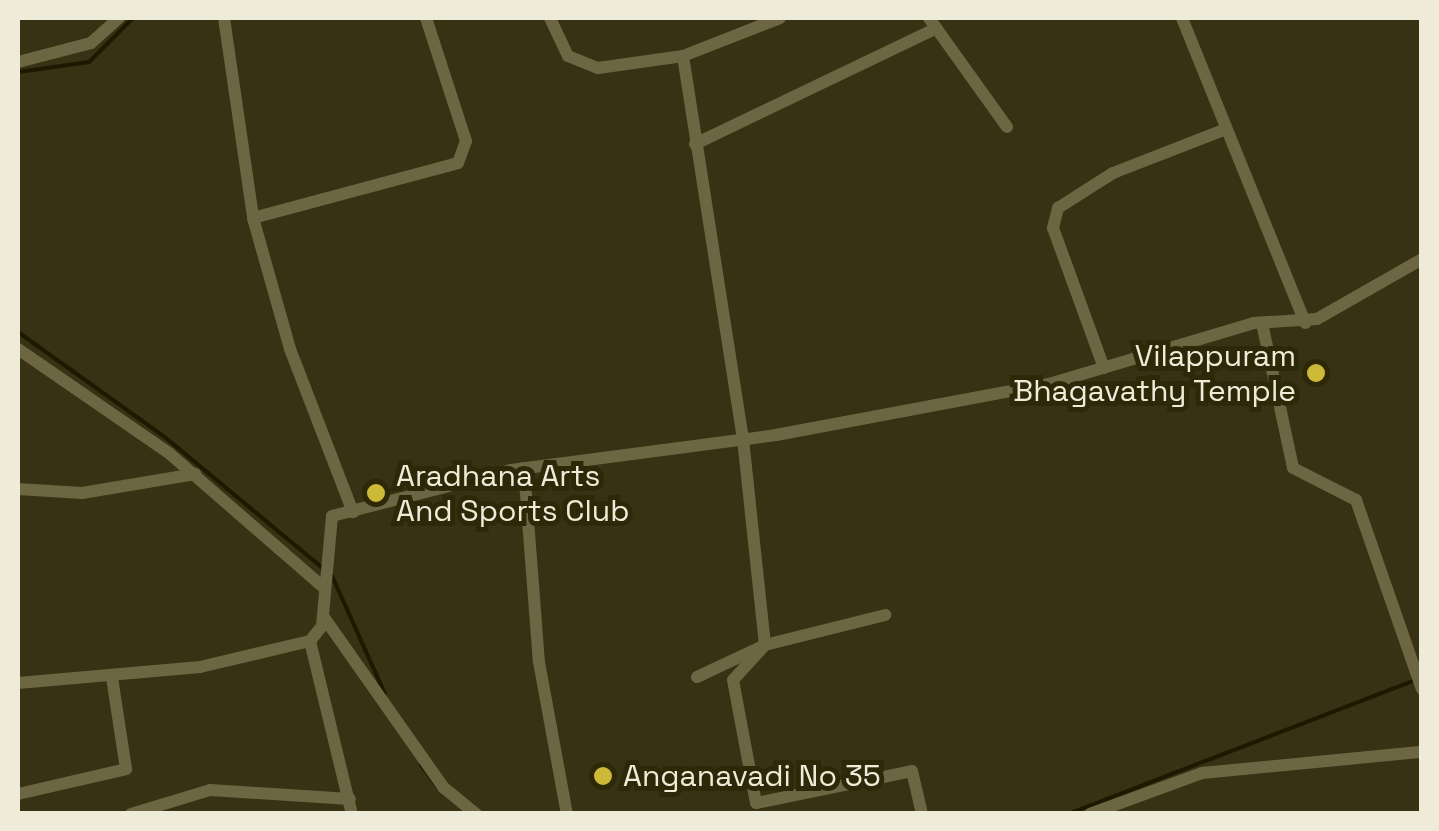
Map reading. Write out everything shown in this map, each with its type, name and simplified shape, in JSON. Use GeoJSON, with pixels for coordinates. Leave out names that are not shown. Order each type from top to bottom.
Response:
{"type":"FeatureCollection","features":[{"type":"Feature","properties":{"kind":"street"},"geometry":{"type":"LineString","coordinates":[[18,62],[91,43],[119,18]]}},
{"type":"Feature","properties":{"kind":"street"},"geometry":{"type":"LineString","coordinates":[[224,18],[253,218],[290,349],[353,512]]}},
{"type":"Feature","properties":{"kind":"street"},"geometry":{"type":"LineString","coordinates":[[253,218],[458,163],[466,141],[426,18]]}},
{"type":"Feature","properties":{"kind":"street"},"geometry":{"type":"LineString","coordinates":[[550,18],[568,56],[586,66],[683,56],[780,18]]}},
{"type":"Feature","properties":{"kind":"street"},"geometry":{"type":"LineString","coordinates":[[1182,18],[1305,323]]}},
{"type":"Feature","properties":{"kind":"street"},"geometry":{"type":"LineString","coordinates":[[695,144],[933,23],[1007,127]]}},
{"type":"Feature","properties":{"kind":"street"},"geometry":{"type":"LineString","coordinates":[[683,56],[743,439],[765,645],[734,680],[756,803],[912,772],[922,814]]}},
{"type":"Feature","properties":{"kind":"street"},"geometry":{"type":"LineString","coordinates":[[1104,368],[1053,228],[1058,208],[1113,173],[1224,130]]}},
{"type":"Feature","properties":{"kind":"street"},"geometry":{"type":"LineString","coordinates":[[132,814],[210,790],[351,806],[310,641],[323,616],[324,534],[329,518],[524,468],[743,439],[1104,368],[1262,323],[1305,323],[1422,259]]}},
{"type":"Feature","properties":{"kind":"street"},"geometry":{"type":"LineString","coordinates":[[1262,323],[1294,468],[1356,500],[1421,687]]}},
{"type":"Feature","properties":{"kind":"street"},"geometry":{"type":"LineString","coordinates":[[18,348],[195,474],[284,560],[321,584]]}},
{"type":"Feature","properties":{"kind":"street"},"geometry":{"type":"LineString","coordinates":[[524,468],[540,662],[568,814]]}},
{"type":"Feature","properties":{"kind":"street"},"geometry":{"type":"LineString","coordinates":[[18,488],[82,492],[195,474]]}},
{"type":"Feature","properties":{"kind":"street"},"geometry":{"type":"LineString","coordinates":[[697,677],[765,645],[885,615]]}},
{"type":"Feature","properties":{"kind":"street"},"geometry":{"type":"LineString","coordinates":[[323,616],[443,787],[476,814]]}},
{"type":"Feature","properties":{"kind":"street"},"geometry":{"type":"LineString","coordinates":[[18,682],[112,677],[310,641]]}},
{"type":"Feature","properties":{"kind":"street"},"geometry":{"type":"LineString","coordinates":[[18,794],[126,769],[112,677]]}},
{"type":"Feature","properties":{"kind":"street"},"geometry":{"type":"LineString","coordinates":[[1090,814],[1202,773],[1422,752]]}},
{"type":"Feature","properties":{"kind":"waterway"},"geometry":{"type":"LineString","coordinates":[[18,72],[89,62],[133,18]]}},
{"type":"Feature","properties":{"kind":"waterway"},"geometry":{"type":"LineString","coordinates":[[18,332],[166,438],[325,570]]}},
{"type":"Feature","properties":{"kind":"waterway"},"geometry":{"type":"LineString","coordinates":[[332,576],[385,694]]}},
{"type":"Feature","properties":{"kind":"waterway"},"geometry":{"type":"LineString","coordinates":[[1068,814],[1417,679]]}},
{"type":"Feature","properties":{"kind":"waterway"},"geometry":{"type":"LineString","coordinates":[[421,765],[439,789]]}},
{"type":"Feature","properties":{"kind":"place","name":"Vilappuram Bhagavathy Temple"},"geometry":{"type":"Point","coordinates":[1316,373]}},
{"type":"Feature","properties":{"kind":"place","name":"Aradhana Arts And Sports Club"},"geometry":{"type":"Point","coordinates":[376,493]}},
{"type":"Feature","properties":{"kind":"place","name":"Anganavadi No 35"},"geometry":{"type":"Point","coordinates":[603,776]}}]}
